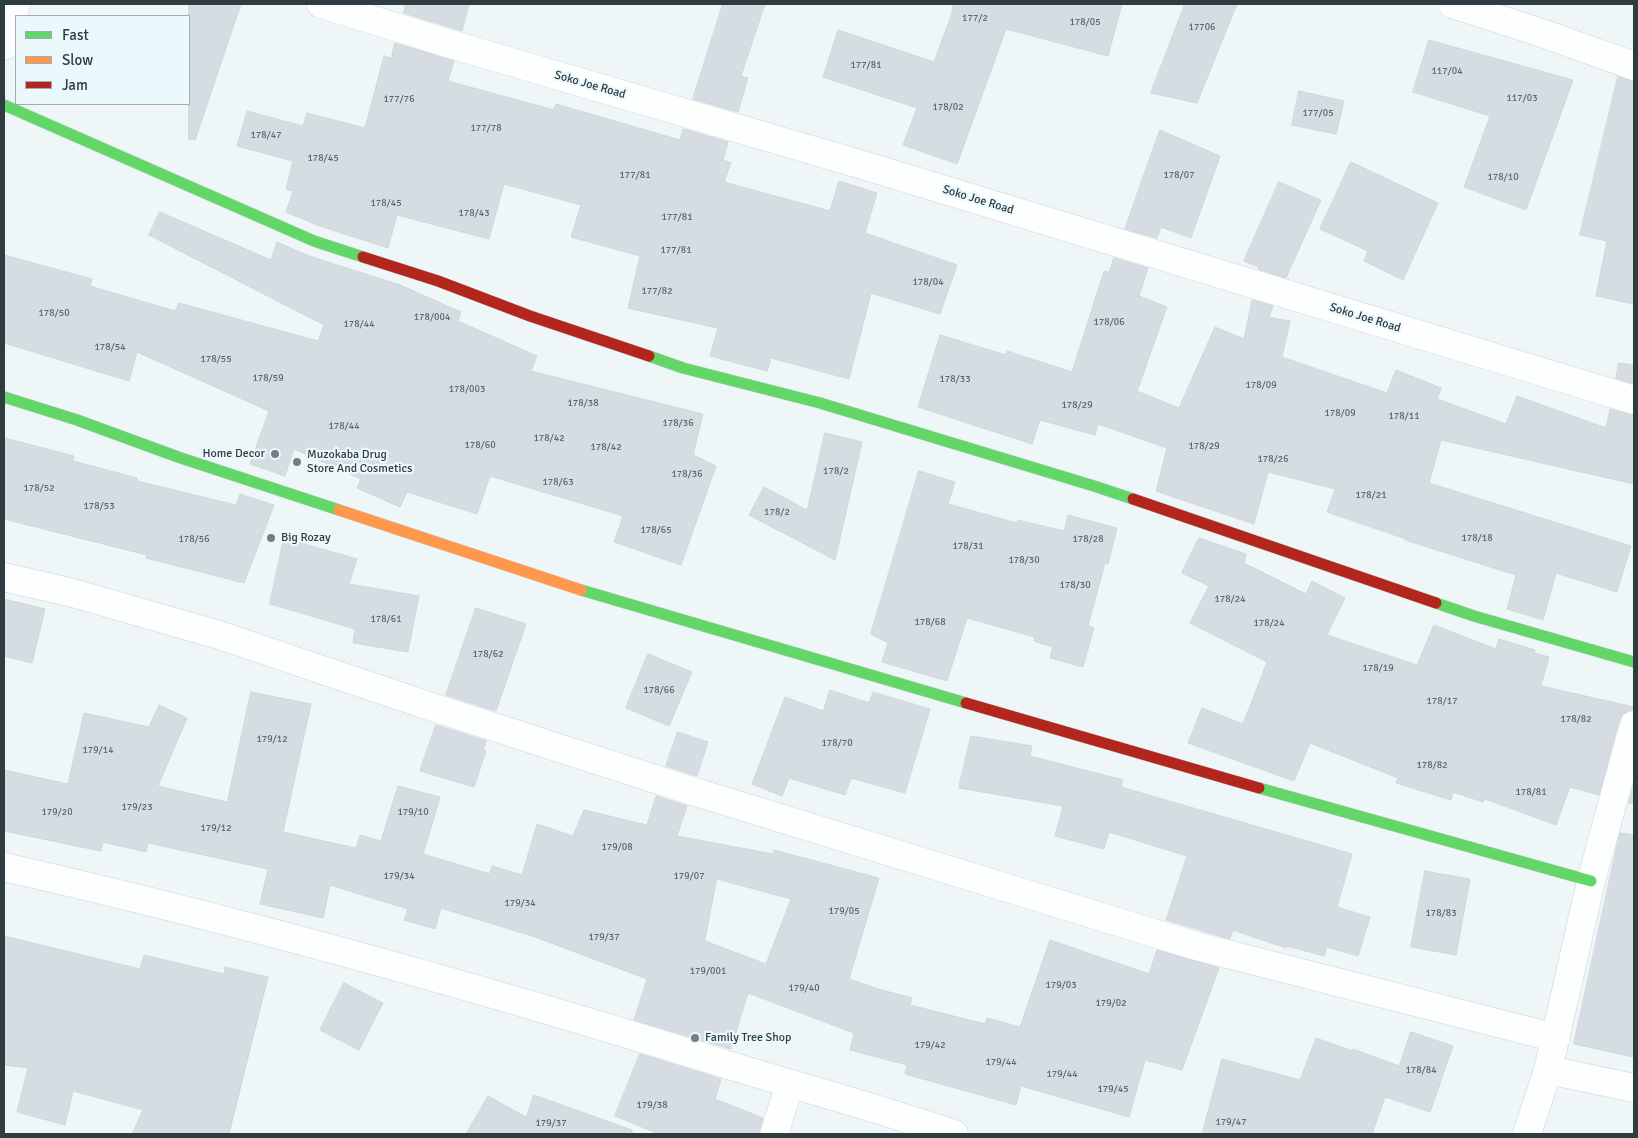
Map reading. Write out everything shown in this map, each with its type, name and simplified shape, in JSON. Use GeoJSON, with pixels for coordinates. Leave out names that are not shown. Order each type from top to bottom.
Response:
{"type":"FeatureCollection","features":[{"type":"Feature","properties":{"kind":"street"},"geometry":{"type":"LineString","coordinates":[[4,46],[16,4]]}},
{"type":"Feature","properties":{"kind":"street","name":"Soko Joe Road"},"geometry":{"type":"LineString","coordinates":[[321,4],[467,49],[866,166],[1634,400]]}},
{"type":"Feature","properties":{"kind":"street"},"geometry":{"type":"LineString","coordinates":[[1452,4],[1542,33],[1634,66]]}},
{"type":"Feature","properties":{"kind":"street"},"geometry":{"type":"LineString","coordinates":[[4,104],[163,176],[314,241],[438,281],[530,316],[684,368],[820,402],[1094,486],[1474,616],[1634,662]]}},
{"type":"Feature","properties":{"kind":"street"},"geometry":{"type":"LineString","coordinates":[[4,397],[77,420],[178,457],[583,591],[1175,764],[1591,881]]}},
{"type":"Feature","properties":{"kind":"street"},"geometry":{"type":"LineString","coordinates":[[4,577],[73,593],[219,635],[420,703],[689,790],[1196,946],[1556,1038]]}},
{"type":"Feature","properties":{"kind":"street"},"geometry":{"type":"LineString","coordinates":[[1527,1134],[1548,1070],[1591,881],[1634,725]]}},
{"type":"Feature","properties":{"kind":"street"},"geometry":{"type":"LineString","coordinates":[[4,867],[236,923],[412,971],[899,1115],[954,1134]]}},
{"type":"Feature","properties":{"kind":"street"},"geometry":{"type":"LineString","coordinates":[[1548,1070],[1634,1088]]}},
{"type":"Feature","properties":{"kind":"street"},"geometry":{"type":"LineString","coordinates":[[774,1134],[790,1084]]}},
{"type":"Feature","properties":{"kind":"building"},"geometry":{"type":"Polygon","coordinates":[[[189,4],[241,4],[195,140],[189,139],[189,4]]]}},
{"type":"Feature","properties":{"kind":"building"},"geometry":{"type":"Polygon","coordinates":[[[406,4],[469,4],[462,31],[404,13],[406,4]]]}},
{"type":"Feature","properties":{"kind":"building"},"geometry":{"type":"Polygon","coordinates":[[[723,4],[765,4],[741,76],[748,78],[738,112],[693,99],[723,4]]]}},
{"type":"Feature","properties":{"kind":"building"},"geometry":{"type":"Polygon","coordinates":[[[953,4],[1122,4],[1108,56],[1006,29],[957,164],[903,145],[917,108],[823,77],[838,30],[934,62],[952,13],[953,4]]]}},
{"type":"Feature","properties":{"kind":"building"},"geometry":{"type":"Polygon","coordinates":[[[1185,4],[1237,4],[1197,103],[1151,93],[1185,4]]]}},
{"type":"Feature","properties":{"kind":"building"},"geometry":{"type":"Polygon","coordinates":[[[1429,40],[1573,80],[1526,210],[1464,187],[1490,116],[1413,92],[1429,40]]]}},
{"type":"Feature","properties":{"kind":"building"},"geometry":{"type":"Polygon","coordinates":[[[395,43],[454,61],[448,81],[554,110],[556,104],[680,140],[683,129],[728,142],[723,160],[731,163],[724,182],[830,211],[839,181],[877,193],[865,233],[957,265],[940,314],[871,293],[849,379],[771,358],[767,371],[710,356],[718,328],[628,308],[640,256],[571,237],[581,205],[504,184],[489,239],[397,215],[388,248],[320,226],[286,212],[293,191],[286,189],[293,161],[237,146],[247,111],[303,126],[307,113],[365,128],[384,56],[391,58],[395,43]]]}},
{"type":"Feature","properties":{"kind":"building"},"geometry":{"type":"Polygon","coordinates":[[[1618,77],[1634,81],[1634,304],[1596,296],[1607,241],[1580,235],[1618,77]]]}},
{"type":"Feature","properties":{"kind":"building"},"geometry":{"type":"Polygon","coordinates":[[[1299,91],[1344,101],[1336,134],[1292,125],[1299,91]]]}},
{"type":"Feature","properties":{"kind":"building"},"geometry":{"type":"Polygon","coordinates":[[[1160,130],[1220,156],[1191,238],[1161,227],[1157,238],[1125,229],[1160,130]]]}},
{"type":"Feature","properties":{"kind":"building"},"geometry":{"type":"Polygon","coordinates":[[[1351,162],[1438,203],[1403,280],[1364,261],[1368,251],[1320,229],[1351,162]]]}},
{"type":"Feature","properties":{"kind":"building"},"geometry":{"type":"Polygon","coordinates":[[[1279,182],[1321,200],[1286,278],[1258,269],[1259,267],[1244,261],[1279,182]]]}},
{"type":"Feature","properties":{"kind":"building"},"geometry":{"type":"Polygon","coordinates":[[[160,212],[271,260],[277,242],[309,256],[400,285],[461,312],[458,321],[537,356],[531,371],[703,414],[693,455],[716,466],[681,565],[614,542],[623,516],[490,476],[477,514],[407,492],[400,507],[357,488],[361,479],[294,449],[285,476],[250,464],[269,411],[137,352],[129,381],[4,343],[4,255],[92,279],[90,286],[175,311],[179,303],[318,341],[324,325],[149,235],[160,212]]]}},
{"type":"Feature","properties":{"kind":"building"},"geometry":{"type":"Polygon","coordinates":[[[1114,258],[1148,268],[1139,296],[1167,307],[1137,391],[1179,408],[1215,327],[1244,339],[1252,300],[1273,306],[1269,317],[1290,321],[1282,357],[1387,393],[1396,370],[1441,388],[1437,399],[1506,424],[1517,396],[1606,428],[1610,409],[1634,415],[1634,484],[1441,440],[1429,483],[1631,546],[1617,592],[1556,573],[1543,620],[1507,609],[1516,575],[1405,540],[1327,512],[1335,489],[1268,472],[1254,524],[1156,491],[1167,448],[1098,424],[1095,435],[1040,420],[1032,444],[918,407],[940,335],[1006,355],[1007,351],[1072,372],[1104,271],[1109,272],[1114,258]]]}},
{"type":"Feature","properties":{"kind":"building"},"geometry":{"type":"Polygon","coordinates":[[[1619,363],[1634,365],[1634,384],[1616,378],[1619,363]]]}},
{"type":"Feature","properties":{"kind":"building"},"geometry":{"type":"Polygon","coordinates":[[[825,433],[862,442],[835,560],[749,515],[764,487],[807,510],[825,433]]]}},
{"type":"Feature","properties":{"kind":"building"},"geometry":{"type":"Polygon","coordinates":[[[4,438],[74,456],[73,461],[137,478],[137,481],[236,505],[240,494],[274,505],[244,583],[146,558],[147,555],[4,519],[4,438]]]}},
{"type":"Feature","properties":{"kind":"building"},"geometry":{"type":"Polygon","coordinates":[[[919,471],[955,482],[948,504],[1017,523],[1018,520],[1064,531],[1068,515],[1117,528],[1108,564],[1105,563],[1088,626],[1094,628],[1083,667],[1050,658],[1053,647],[1034,641],[1035,637],[967,618],[947,681],[882,662],[888,643],[871,634],[919,471]]]}},
{"type":"Feature","properties":{"kind":"building"},"geometry":{"type":"Polygon","coordinates":[[[284,538],[357,559],[349,584],[419,596],[408,652],[353,643],[355,629],[270,604],[284,538]]]}},
{"type":"Feature","properties":{"kind":"building"},"geometry":{"type":"Polygon","coordinates":[[[1199,538],[1246,554],[1244,563],[1306,594],[1312,581],[1345,598],[1327,635],[1417,665],[1434,625],[1496,649],[1499,639],[1535,650],[1534,653],[1549,657],[1541,686],[1634,707],[1634,710],[1623,714],[1619,721],[1599,795],[1570,787],[1556,825],[1485,799],[1483,802],[1453,792],[1451,800],[1396,783],[1398,778],[1310,743],[1294,781],[1188,743],[1202,708],[1243,724],[1267,662],[1190,623],[1209,586],[1182,573],[1199,538]]]}},
{"type":"Feature","properties":{"kind":"building"},"geometry":{"type":"Polygon","coordinates":[[[4,599],[45,609],[32,663],[4,656],[4,599]]]}},
{"type":"Feature","properties":{"kind":"building"},"geometry":{"type":"Polygon","coordinates":[[[476,608],[526,624],[496,711],[446,695],[476,608]]]}},
{"type":"Feature","properties":{"kind":"building"},"geometry":{"type":"Polygon","coordinates":[[[648,654],[692,672],[669,726],[626,708],[648,654]]]}},
{"type":"Feature","properties":{"kind":"building"},"geometry":{"type":"Polygon","coordinates":[[[830,690],[869,703],[873,692],[930,709],[905,793],[851,778],[845,795],[789,778],[782,796],[752,784],[785,697],[823,711],[830,690]]]}},
{"type":"Feature","properties":{"kind":"building"},"geometry":{"type":"Polygon","coordinates":[[[251,692],[311,704],[283,832],[356,848],[360,835],[381,841],[398,786],[440,797],[423,854],[490,874],[492,866],[522,875],[537,824],[573,836],[584,810],[647,825],[656,796],[687,806],[677,836],[773,854],[774,850],[879,878],[849,979],[912,998],[910,1005],[985,1024],[987,1018],[1020,1027],[1050,940],[1149,974],[1157,950],[1219,968],[1182,1070],[1145,1060],[1129,1117],[1021,1086],[1016,1105],[905,1074],[907,1065],[850,1050],[854,1033],[748,993],[731,1049],[634,1020],[647,979],[535,937],[441,908],[435,929],[404,920],[408,909],[330,885],[323,918],[260,904],[268,869],[148,843],[146,852],[103,842],[101,851],[4,831],[4,770],[68,784],[84,713],[149,727],[159,705],[187,718],[158,786],[227,802],[251,692]],[[717,879],[705,941],[766,964],[791,899],[717,879]]]}},
{"type":"Feature","properties":{"kind":"building"},"geometry":{"type":"Polygon","coordinates":[[[436,725],[486,741],[483,750],[486,751],[474,787],[420,771],[436,725]]]}},
{"type":"Feature","properties":{"kind":"building"},"geometry":{"type":"Polygon","coordinates":[[[678,732],[708,742],[697,776],[666,766],[678,732]]]}},
{"type":"Feature","properties":{"kind":"building"},"geometry":{"type":"Polygon","coordinates":[[[971,736],[1032,746],[1030,756],[1123,780],[1121,787],[1352,854],[1337,907],[1370,917],[1358,956],[1327,947],[1324,956],[1287,946],[1286,948],[1233,930],[1230,939],[1166,920],[1187,856],[1109,832],[1104,849],[1055,836],[1063,806],[959,788],[971,736]]]}},
{"type":"Feature","properties":{"kind":"building"},"geometry":{"type":"Polygon","coordinates":[[[1634,783],[1634,804],[1629,803],[1634,783]]]}},
{"type":"Feature","properties":{"kind":"building"},"geometry":{"type":"Polygon","coordinates":[[[1620,833],[1634,835],[1634,1057],[1574,1044],[1620,833]]]}},
{"type":"Feature","properties":{"kind":"building"},"geometry":{"type":"Polygon","coordinates":[[[1425,871],[1470,879],[1456,955],[1411,947],[1425,871]]]}},
{"type":"Feature","properties":{"kind":"building"},"geometry":{"type":"Polygon","coordinates":[[[4,936],[140,969],[144,955],[224,974],[225,967],[268,977],[229,1134],[132,1134],[143,1110],[73,1091],[65,1125],[17,1112],[28,1068],[4,1065],[4,936]]]}},
{"type":"Feature","properties":{"kind":"building"},"geometry":{"type":"Polygon","coordinates":[[[344,983],[383,1003],[359,1050],[320,1030],[344,983]]]}},
{"type":"Feature","properties":{"kind":"building"},"geometry":{"type":"Polygon","coordinates":[[[1411,1032],[1453,1046],[1430,1112],[1385,1097],[1372,1134],[1202,1134],[1222,1059],[1300,1080],[1316,1038],[1399,1066],[1411,1032]]]}},
{"type":"Feature","properties":{"kind":"building"},"geometry":{"type":"Polygon","coordinates":[[[640,1054],[721,1079],[715,1099],[763,1118],[759,1134],[659,1134],[615,1116],[640,1054]]]}},
{"type":"Feature","properties":{"kind":"building"},"geometry":{"type":"Polygon","coordinates":[[[534,1095],[632,1130],[632,1134],[466,1134],[488,1096],[526,1117],[534,1095]]]}},
{"type":"Feature","properties":{"kind":"traffic: fast"},"geometry":{"type":"LineString","coordinates":[[4,105],[314,241],[363,257]]}},
{"type":"Feature","properties":{"kind":"traffic: fast"},"geometry":{"type":"LineString","coordinates":[[649,356],[683,368],[820,403],[1133,499]]}},
{"type":"Feature","properties":{"kind":"traffic: fast"},"geometry":{"type":"LineString","coordinates":[[4,397],[77,420],[178,457],[339,510]]}},
{"type":"Feature","properties":{"kind":"traffic: fast"},"geometry":{"type":"LineString","coordinates":[[581,590],[966,703]]}},
{"type":"Feature","properties":{"kind":"traffic: fast"},"geometry":{"type":"LineString","coordinates":[[1436,603],[1474,616],[1634,662]]}},
{"type":"Feature","properties":{"kind":"traffic: fast"},"geometry":{"type":"LineString","coordinates":[[1259,788],[1591,881]]}},
{"type":"Feature","properties":{"kind":"traffic: slow"},"geometry":{"type":"LineString","coordinates":[[339,510],[581,590]]}},
{"type":"Feature","properties":{"kind":"traffic: jam"},"geometry":{"type":"LineString","coordinates":[[363,257],[438,281],[530,316],[649,356]]}},
{"type":"Feature","properties":{"kind":"traffic: jam"},"geometry":{"type":"LineString","coordinates":[[1133,499],[1436,603]]}},
{"type":"Feature","properties":{"kind":"traffic: jam"},"geometry":{"type":"LineString","coordinates":[[966,703],[1259,788]]}},
{"type":"Feature","properties":{"kind":"place","name":"Home Decor"},"geometry":{"type":"Point","coordinates":[275,454]}},
{"type":"Feature","properties":{"kind":"place","name":"Muzokaba Drug Store And Cosmetics"},"geometry":{"type":"Point","coordinates":[297,462]}},
{"type":"Feature","properties":{"kind":"place","name":"Big Rozay"},"geometry":{"type":"Point","coordinates":[271,538]}},
{"type":"Feature","properties":{"kind":"place","name":"Family Tree Shop"},"geometry":{"type":"Point","coordinates":[695,1038]}}]}
